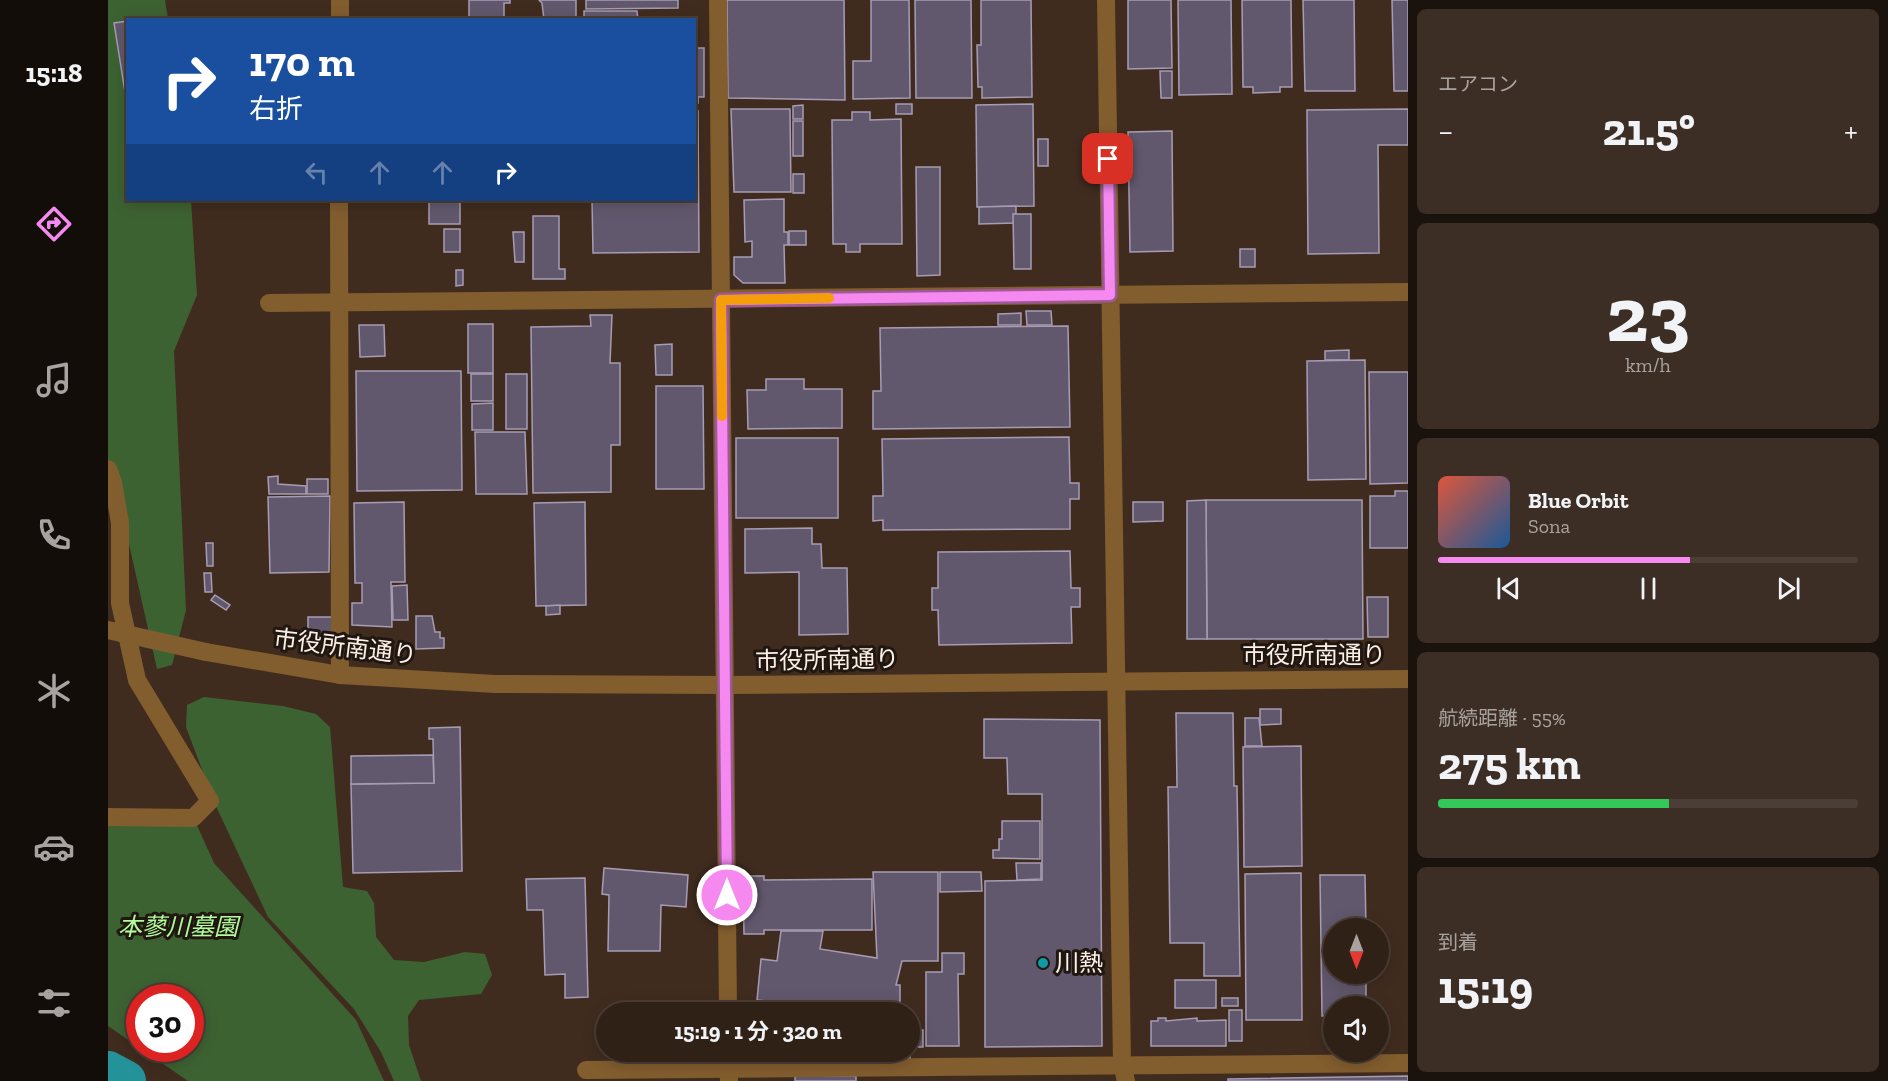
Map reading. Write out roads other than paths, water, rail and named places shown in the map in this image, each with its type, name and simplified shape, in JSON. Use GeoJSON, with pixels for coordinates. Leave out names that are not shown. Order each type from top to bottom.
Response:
{"type":"FeatureCollection","features":[{"type":"Feature","properties":{"kind":"street"},"geometry":{"type":"LineString","coordinates":[[340,0],[340,18]]}},
{"type":"Feature","properties":{"kind":"street"},"geometry":{"type":"LineString","coordinates":[[718,0],[728,1002]]}},
{"type":"Feature","properties":{"kind":"street"},"geometry":{"type":"LineString","coordinates":[[1106,0],[1124,1072]]}},
{"type":"Feature","properties":{"kind":"street"},"geometry":{"type":"LineString","coordinates":[[339,201],[340,675]]}},
{"type":"Feature","properties":{"kind":"street"},"geometry":{"type":"LineString","coordinates":[[269,303],[1408,292]]}},
{"type":"Feature","properties":{"kind":"street"},"geometry":{"type":"LineString","coordinates":[[108,469],[113,482],[120,523],[120,603],[137,680],[210,801],[193,818],[108,817]]}},
{"type":"Feature","properties":{"kind":"street","name":"市役所南通り"},"geometry":{"type":"LineString","coordinates":[[108,630],[206,652],[340,675],[495,684],[725,685],[1408,679]]}},
{"type":"Feature","properties":{"kind":"street"},"geometry":{"type":"LineString","coordinates":[[586,1070],[729,1076],[1124,1072],[1408,1062]]}},
{"type":"Feature","properties":{"kind":"waterway"},"geometry":{"type":"LineString","coordinates":[[108,1072],[125,1081]]}},
{"type":"Feature","properties":{"kind":"place","name":"川熱"},"geometry":{"type":"Point","coordinates":[1043,963]}},
{"type":"Feature","properties":{"kind":"park label","name":"本蓼川墓園"},"geometry":{"type":"Point","coordinates":[178,927]}}]}
